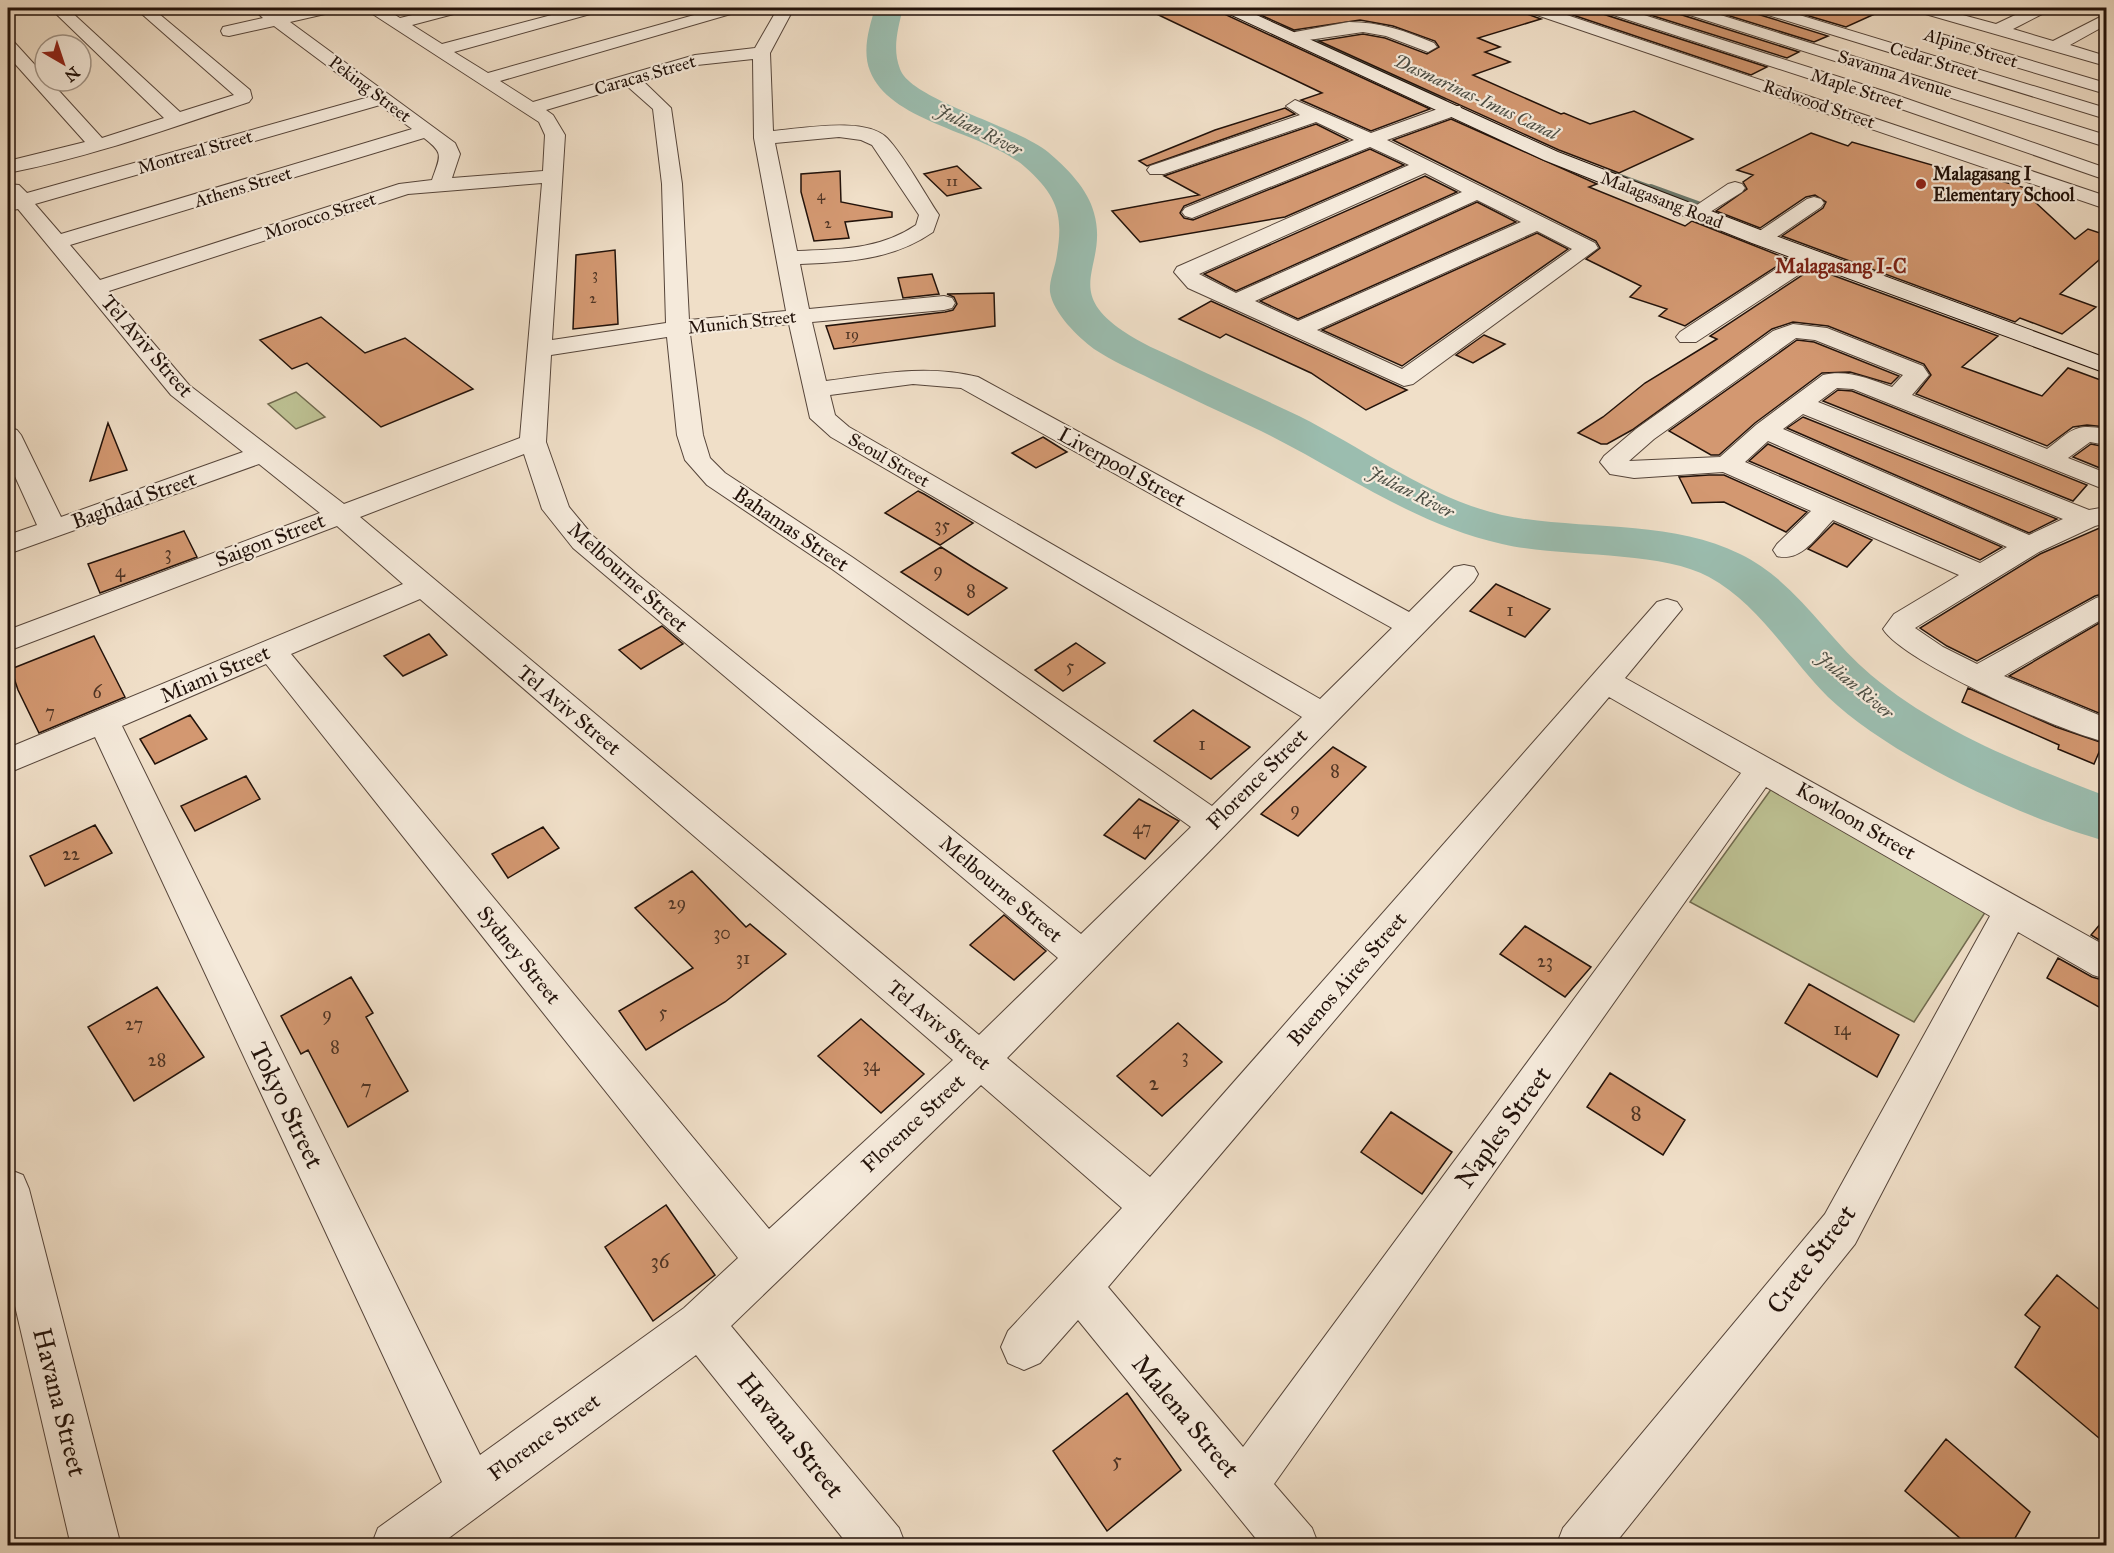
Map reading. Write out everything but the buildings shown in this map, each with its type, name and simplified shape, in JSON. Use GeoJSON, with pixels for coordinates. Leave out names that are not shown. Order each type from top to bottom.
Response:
{"type":"FeatureCollection","features":[{"type":"Feature","properties":{"kind":"street"},"geometry":{"type":"LineString","coordinates":[[58,8],[178,121]]}},
{"type":"Feature","properties":{"kind":"street"},"geometry":{"type":"LineString","coordinates":[[11,182],[98,145],[178,121],[243,98],[244,93],[143,8]]}},
{"type":"Feature","properties":{"kind":"street","name":"Peking Street"},"geometry":{"type":"LineString","coordinates":[[260,8],[448,147],[450,154],[440,185]]}},
{"type":"Feature","properties":{"kind":"street"},"geometry":{"type":"LineString","coordinates":[[230,31],[332,8]]}},
{"type":"Feature","properties":{"kind":"street","name":"Melbourne Street"},"geometry":{"type":"LineString","coordinates":[[375,8],[531,108],[546,119],[555,135],[550,176],[541,348],[533,442],[555,509],[583,542],[1084,958]]}},
{"type":"Feature","properties":{"kind":"street"},"geometry":{"type":"LineString","coordinates":[[399,23],[459,8]]}},
{"type":"Feature","properties":{"kind":"street"},"geometry":{"type":"LineString","coordinates":[[441,50],[595,8]]}},
{"type":"Feature","properties":{"kind":"street"},"geometry":{"type":"LineString","coordinates":[[487,79],[735,8]]}},
{"type":"Feature","properties":{"kind":"street"},"geometry":{"type":"LineString","coordinates":[[761,53],[786,8]]}},
{"type":"Feature","properties":{"kind":"street","name":"Malagasang Road"},"geometry":{"type":"LineString","coordinates":[[1234,8],[1551,156],[1810,257],[2106,366]]}},
{"type":"Feature","properties":{"kind":"street","name":"Redwood Street"},"geometry":{"type":"LineString","coordinates":[[1531,8],[1755,82],[2106,203]]}},
{"type":"Feature","properties":{"kind":"street","name":"Maple Street"},"geometry":{"type":"LineString","coordinates":[[1607,8],[1788,66],[2106,174]]}},
{"type":"Feature","properties":{"kind":"street","name":"Savanna Avenue"},"geometry":{"type":"LineString","coordinates":[[1683,8],[2106,141]]}},
{"type":"Feature","properties":{"kind":"street","name":"Cedar Street"},"geometry":{"type":"LineString","coordinates":[[1761,8],[2106,114]]}},
{"type":"Feature","properties":{"kind":"street"},"geometry":{"type":"LineString","coordinates":[[1921,8],[1952,11],[1998,30],[2106,61]]}},
{"type":"Feature","properties":{"kind":"street"},"geometry":{"type":"LineString","coordinates":[[1998,30],[2042,8]]}},
{"type":"Feature","properties":{"kind":"street"},"geometry":{"type":"LineString","coordinates":[[2054,47],[2106,19]]}},
{"type":"Feature","properties":{"kind":"street"},"geometry":{"type":"LineString","coordinates":[[1755,82],[1869,25]]}},
{"type":"Feature","properties":{"kind":"street"},"geometry":{"type":"LineString","coordinates":[[1295,37],[1365,26],[1396,32],[1428,47]]}},
{"type":"Feature","properties":{"kind":"street","name":"Alpine Street"},"geometry":{"type":"LineString","coordinates":[[1922,33],[2106,89]]}},
{"type":"Feature","properties":{"kind":"street"},"geometry":{"type":"LineString","coordinates":[[8,46],[98,145]]}},
{"type":"Feature","properties":{"kind":"street","name":"Caracas Street"},"geometry":{"type":"LineString","coordinates":[[531,108],[695,60],[761,53]]}},
{"type":"Feature","properties":{"kind":"street","name":"Seoul Street"},"geometry":{"type":"LineString","coordinates":[[761,53],[764,138],[799,316],[823,418],[840,432],[970,506],[1322,715]]}},
{"type":"Feature","properties":{"kind":"street","name":"Bahamas Street"},"geometry":{"type":"LineString","coordinates":[[629,79],[654,98],[662,108],[672,184],[678,328],[690,435],[698,460],[716,479],[842,563],[1212,824]]}},
{"type":"Feature","properties":{"kind":"street","name":"Montreal Street"},"geometry":{"type":"LineString","coordinates":[[11,182],[382,99]]}},
{"type":"Feature","properties":{"kind":"street"},"geometry":{"type":"LineString","coordinates":[[1295,106],[1425,165],[1587,248],[1404,379],[1196,283],[1185,272],[1425,165]]}},
{"type":"Feature","properties":{"kind":"street"},"geometry":{"type":"LineString","coordinates":[[1192,212],[1370,140],[1453,110]]}},
{"type":"Feature","properties":{"kind":"street"},"geometry":{"type":"LineString","coordinates":[[1157,170],[1316,116]]}},
{"type":"Feature","properties":{"kind":"street","name":"Athens Street"},"geometry":{"type":"LineString","coordinates":[[58,242],[428,131]]}},
{"type":"Feature","properties":{"kind":"street"},"geometry":{"type":"LineString","coordinates":[[764,138],[849,132],[870,135],[879,141],[929,215],[926,228],[898,246],[876,252],[787,258]]}},
{"type":"Feature","properties":{"kind":"street","name":"Morocco Street"},"geometry":{"type":"LineString","coordinates":[[96,288],[406,188],[550,176]]}},
{"type":"Feature","properties":{"kind":"street","name":"Tel Aviv Street"},"geometry":{"type":"LineString","coordinates":[[11,182],[180,390],[339,514],[1152,1206]]}},
{"type":"Feature","properties":{"kind":"street"},"geometry":{"type":"LineString","coordinates":[[1695,213],[1735,188]]}},
{"type":"Feature","properties":{"kind":"street"},"geometry":{"type":"LineString","coordinates":[[1237,301],[1478,192]]}},
{"type":"Feature","properties":{"kind":"street"},"geometry":{"type":"LineString","coordinates":[[1760,238],[1814,203]]}},
{"type":"Feature","properties":{"kind":"street"},"geometry":{"type":"LineString","coordinates":[[1297,330],[1537,223]]}},
{"type":"Feature","properties":{"kind":"street"},"geometry":{"type":"LineString","coordinates":[[1688,337],[1810,257]]}},
{"type":"Feature","properties":{"kind":"street","name":"Munich Street"},"geometry":{"type":"LineString","coordinates":[[541,348],[678,328],[944,303]]}},
{"type":"Feature","properties":{"kind":"street"},"geometry":{"type":"LineString","coordinates":[[1897,397],[1917,375],[1914,371],[1819,333],[1793,331],[1780,336],[1645,434],[1612,462],[1619,468],[1634,470],[1727,464],[1983,575]]}},
{"type":"Feature","properties":{"kind":"street","name":"Liverpool Street"},"geometry":{"type":"LineString","coordinates":[[816,390],[931,375],[951,376],[969,382],[1411,626]]}},
{"type":"Feature","properties":{"kind":"street"},"geometry":{"type":"LineString","coordinates":[[1727,464],[1799,403],[1832,380],[1839,378],[1857,382],[1897,397],[2106,482]]}},
{"type":"Feature","properties":{"kind":"street"},"geometry":{"type":"LineString","coordinates":[[1799,403],[2097,517]]}},
{"type":"Feature","properties":{"kind":"street"},"geometry":{"type":"LineString","coordinates":[[1765,430],[2030,546]]}},
{"type":"Feature","properties":{"kind":"street"},"geometry":{"type":"LineString","coordinates":[[2051,458],[2085,433],[2106,437]]}},
{"type":"Feature","properties":{"kind":"street"},"geometry":{"type":"LineString","coordinates":[[8,435],[53,529]]}},
{"type":"Feature","properties":{"kind":"street","name":"Saigon Street"},"geometry":{"type":"LineString","coordinates":[[8,642],[533,442]]}},
{"type":"Feature","properties":{"kind":"street","name":"Baghdad Street"},"geometry":{"type":"LineString","coordinates":[[8,545],[260,454]]}},
{"type":"Feature","properties":{"kind":"street"},"geometry":{"type":"LineString","coordinates":[[1787,550],[1828,509]]}},
{"type":"Feature","properties":{"kind":"street"},"geometry":{"type":"LineString","coordinates":[[2097,517],[2030,546],[1904,621],[1898,629],[1910,642],[1978,677],[2104,727]]}},
{"type":"Feature","properties":{"kind":"street","name":"Florence Street"},"geometry":{"type":"LineString","coordinates":[[396,1545],[700,1324],[980,1060],[1084,958],[1212,824],[1464,574]]}},
{"type":"Feature","properties":{"kind":"street","name":"Miami Street"},"geometry":{"type":"LineString","coordinates":[[8,761],[422,587]]}},
{"type":"Feature","properties":{"kind":"street"},"geometry":{"type":"LineString","coordinates":[[1978,677],[2106,605]]}},
{"type":"Feature","properties":{"kind":"street","name":"Buenos Aires Street"},"geometry":{"type":"LineString","coordinates":[[1024,1347],[1152,1206],[1667,609]]}},
{"type":"Feature","properties":{"kind":"street","name":"Sydney Street"},"geometry":{"type":"LineString","coordinates":[[271,650],[766,1260]]}},
{"type":"Feature","properties":{"kind":"street","name":"Kowloon Street"},"geometry":{"type":"LineString","coordinates":[[1605,681],[2106,964]]}},
{"type":"Feature","properties":{"kind":"street","name":"Tokyo Street"},"geometry":{"type":"LineString","coordinates":[[103,720],[471,1490]]}},
{"type":"Feature","properties":{"kind":"street","name":"Naples Street"},"geometry":{"type":"LineString","coordinates":[[1244,1485],[1762,768]]}},
{"type":"Feature","properties":{"kind":"street","name":"Crete Street"},"geometry":{"type":"LineString","coordinates":[[1581,1545],[1840,1229],[2012,910]]}},
{"type":"Feature","properties":{"kind":"street","name":"Havana Street"},"geometry":{"type":"LineString","coordinates":[[8,1189],[96,1545]]}},
{"type":"Feature","properties":{"kind":"street","name":"Malena Street"},"geometry":{"type":"LineString","coordinates":[[1079,1286],[1294,1545]]}},
{"type":"Feature","properties":{"kind":"street","name":"Havana Street"},"geometry":{"type":"LineString","coordinates":[[700,1324],[881,1545]]}},
{"type":"Feature","properties":{"kind":"green space"},"geometry":{"type":"Polygon","coordinates":[[[296,392],[325,417],[296,429],[268,404],[296,392]]]}},
{"type":"Feature","properties":{"kind":"green space"},"geometry":{"type":"Polygon","coordinates":[[[1772,788],[1986,911],[1914,1022],[1690,902],[1772,788]]]}},
{"type":"Feature","properties":{"kind":"waterway","name":"Julian River"},"geometry":{"type":"LineString","coordinates":[[889,8],[883,31],[882,56],[886,74],[893,84],[923,104],[1019,147],[1042,165],[1067,193],[1074,204],[1079,226],[1070,294],[1083,316],[1110,341],[1326,447],[1412,496],[1457,516],[1525,534],[1660,548],[1720,563],[1757,587],[1790,619],[1851,687],[1907,728],[1972,764],[2106,819]]}},
{"type":"Feature","properties":{"kind":"waterway","name":"Dasmarinas-Imus Canal"},"geometry":{"type":"LineString","coordinates":[[1283,25],[1444,101]]}},
{"type":"Feature","properties":{"kind":"waterway","name":"Dasmarinas-Imus Canal"},"geometry":{"type":"LineString","coordinates":[[1611,173],[1655,189]]}},
{"type":"Feature","properties":{"kind":"waterway","name":"Dasmarinas-Imus Canal"},"geometry":{"type":"LineString","coordinates":[[1651,187],[1698,204]]}},
{"type":"Feature","properties":{"kind":"place","name":"Malagasang I Elementary School"},"geometry":{"type":"Point","coordinates":[1921,184]}},
{"type":"Feature","properties":{"kind":"district","name":"Malagasang I-C"},"geometry":{"type":"Point","coordinates":[1841,266]}}]}
